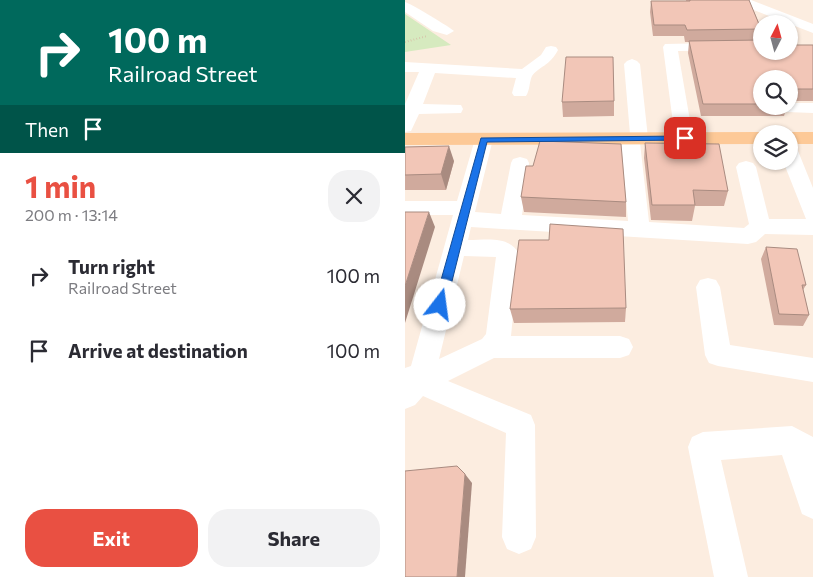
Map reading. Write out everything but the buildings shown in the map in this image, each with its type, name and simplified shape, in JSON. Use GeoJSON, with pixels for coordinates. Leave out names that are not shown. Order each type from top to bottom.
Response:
{"type":"FeatureCollection","features":[{"type":"Feature","properties":{"kind":"main road"},"geometry":{"type":"LineString","coordinates":[[405,140],[753,138]]}},
{"type":"Feature","properties":{"kind":"main road"},"geometry":{"type":"LineString","coordinates":[[798,138],[813,138]]}},
{"type":"Feature","properties":{"kind":"street"},"geometry":{"type":"LineString","coordinates":[[740,0],[777,15]]}},
{"type":"Feature","properties":{"kind":"street"},"geometry":{"type":"LineString","coordinates":[[405,6],[438,28],[447,31]]}},
{"type":"Feature","properties":{"kind":"street"},"geometry":{"type":"LineString","coordinates":[[798,20],[808,14]]}},
{"type":"Feature","properties":{"kind":"street"},"geometry":{"type":"LineString","coordinates":[[798,23],[813,29]]}},
{"type":"Feature","properties":{"kind":"street"},"geometry":{"type":"LineString","coordinates":[[685,138],[671,47],[753,46]]}},
{"type":"Feature","properties":{"kind":"street"},"geometry":{"type":"LineString","coordinates":[[405,67],[525,74],[547,58],[551,50]]}},
{"type":"Feature","properties":{"kind":"street"},"geometry":{"type":"LineString","coordinates":[[632,64],[639,229]]}},
{"type":"Feature","properties":{"kind":"street"},"geometry":{"type":"LineString","coordinates":[[405,127],[409,109],[429,68]]}},
{"type":"Feature","properties":{"kind":"street"},"geometry":{"type":"LineString","coordinates":[[521,93],[525,74]]}},
{"type":"Feature","properties":{"kind":"street"},"geometry":{"type":"LineString","coordinates":[[798,108],[813,108]]}},
{"type":"Feature","properties":{"kind":"street"},"geometry":{"type":"LineString","coordinates":[[409,109],[455,109]]}},
{"type":"Feature","properties":{"kind":"street"},"geometry":{"type":"LineString","coordinates":[[410,384],[455,248],[484,139]]}},
{"type":"Feature","properties":{"kind":"street"},"geometry":{"type":"LineString","coordinates":[[510,221],[521,163]]}},
{"type":"Feature","properties":{"kind":"street"},"geometry":{"type":"LineString","coordinates":[[746,167],[761,226]]}},
{"type":"Feature","properties":{"kind":"street"},"geometry":{"type":"LineString","coordinates":[[796,170],[813,214]]}},
{"type":"Feature","properties":{"kind":"street"},"geometry":{"type":"LineString","coordinates":[[405,208],[464,213],[510,221],[748,236],[761,226],[813,227]]}},
{"type":"Feature","properties":{"kind":"street"},"geometry":{"type":"LineString","coordinates":[[455,248],[500,248],[508,254],[498,337],[491,347]]}},
{"type":"Feature","properties":{"kind":"street"},"geometry":{"type":"LineString","coordinates":[[708,287],[718,355],[813,370]]}},
{"type":"Feature","properties":{"kind":"street"},"geometry":{"type":"LineString","coordinates":[[410,384],[491,347],[620,347]]}},
{"type":"Feature","properties":{"kind":"street"},"geometry":{"type":"LineString","coordinates":[[410,384],[521,425],[519,537]]}},
{"type":"Feature","properties":{"kind":"street"},"geometry":{"type":"LineString","coordinates":[[731,577],[703,447],[803,447],[813,503]]}},
{"type":"Feature","properties":{"kind":"green space"},"geometry":{"type":"Polygon","coordinates":[[[405,14],[451,45],[405,52],[405,14]]]}},
{"type":"Feature","properties":{"kind":"route"},"geometry":{"type":"LineString","coordinates":[[440,305],[484,139],[685,138]]}}]}
